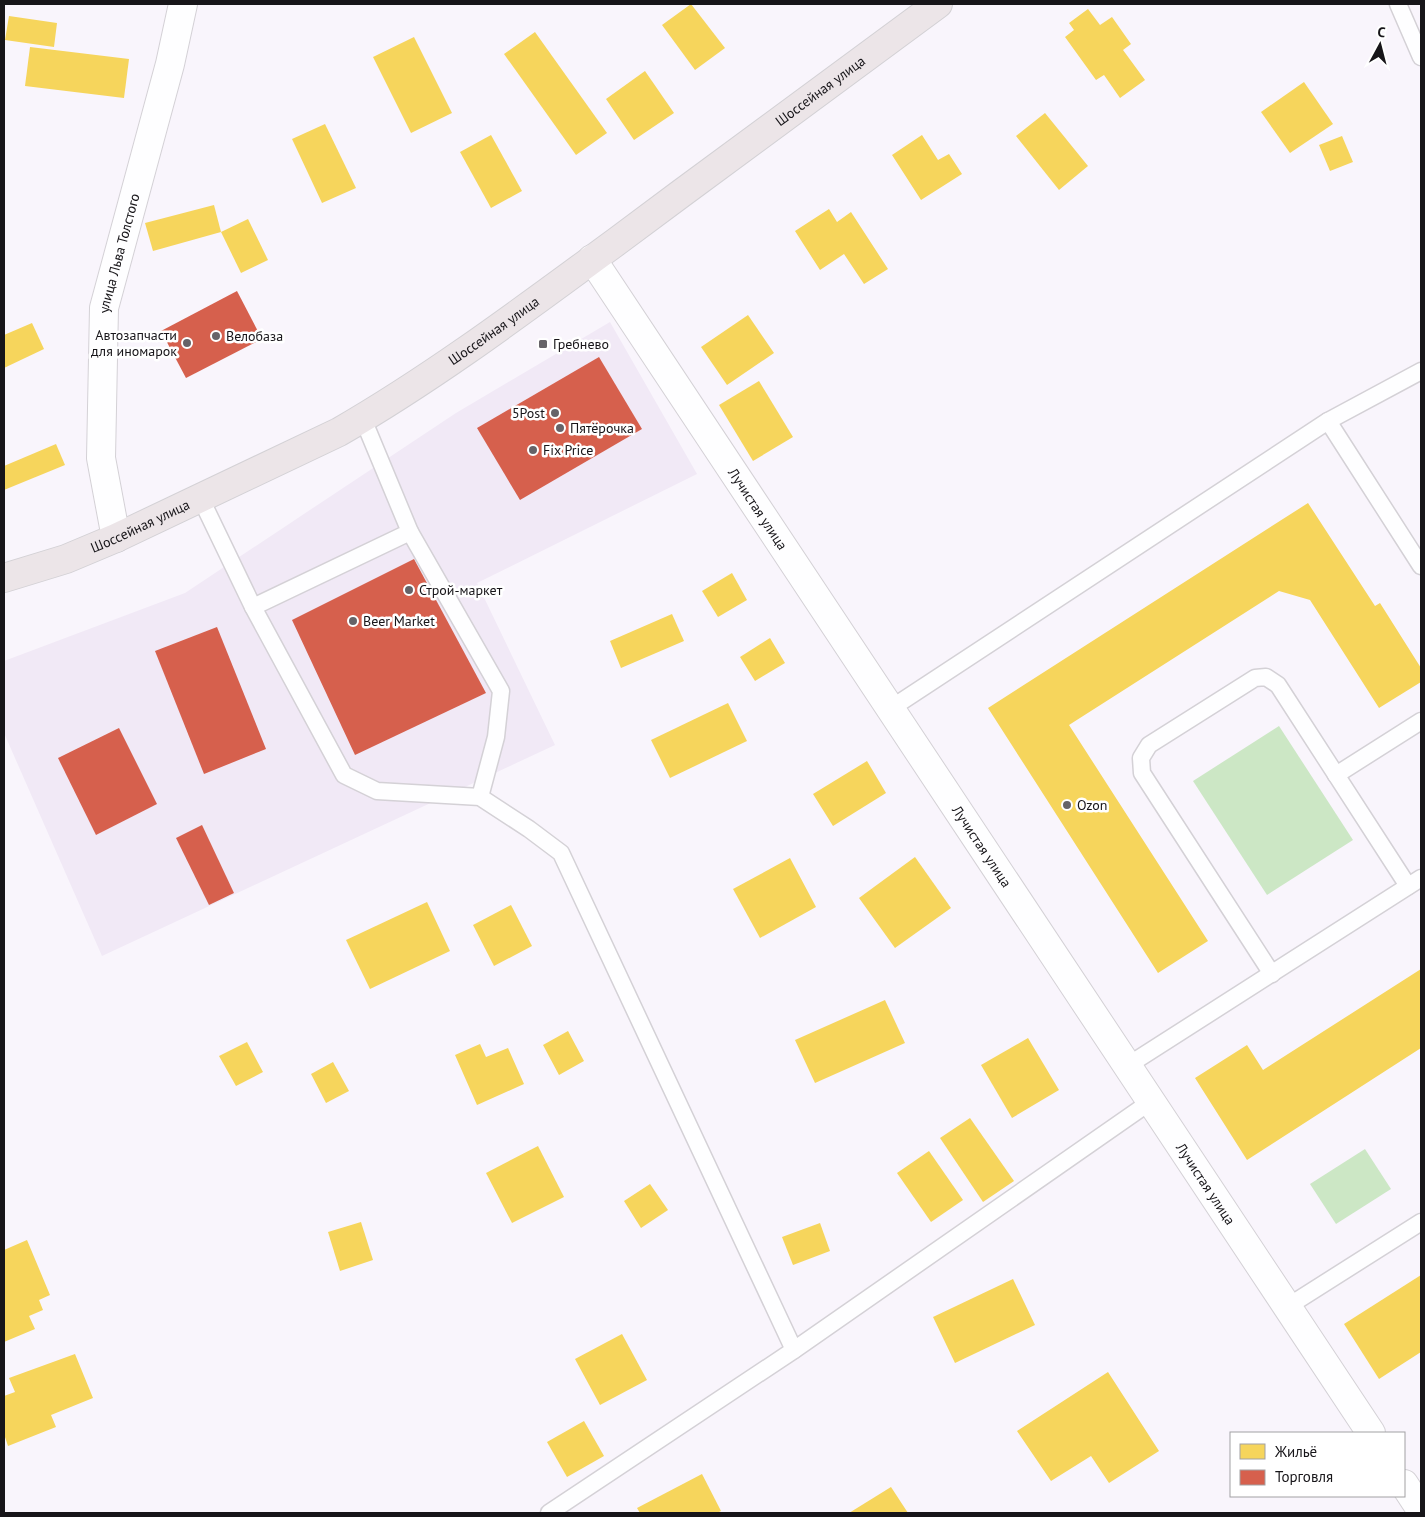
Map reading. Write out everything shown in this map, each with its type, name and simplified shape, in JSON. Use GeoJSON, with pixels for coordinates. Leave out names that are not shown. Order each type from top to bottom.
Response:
{"type":"FeatureCollection","features":[{"type":"Feature","properties":{"kind":"main road","name":"Шоссейная улица"},"geometry":{"type":"LineString","coordinates":[[4,578],[66,559],[116,538],[201,499],[363,419],[432,375],[938,4]]}},
{"type":"Feature","properties":{"kind":"street","name":"улица Льва Толстого"},"geometry":{"type":"LineString","coordinates":[[116,538],[101,458],[104,308],[165,83],[183,4]]}},
{"type":"Feature","properties":{"kind":"street","name":"Лучистая улица"},"geometry":{"type":"LineString","coordinates":[[592,259],[1370,1432]]}},
{"type":"Feature","properties":{"kind":"lane"},"geometry":{"type":"LineString","coordinates":[[1398,4],[1421,57]]}},
{"type":"Feature","properties":{"kind":"lane"},"geometry":{"type":"LineString","coordinates":[[890,709],[1328,422],[1421,371]]}},
{"type":"Feature","properties":{"kind":"lane"},"geometry":{"type":"LineString","coordinates":[[363,419],[410,532],[501,691],[496,737],[480,797]]}},
{"type":"Feature","properties":{"kind":"lane"},"geometry":{"type":"LineString","coordinates":[[1328,422],[1421,566]]}},
{"type":"Feature","properties":{"kind":"lane"},"geometry":{"type":"LineString","coordinates":[[201,499],[253,607],[344,775],[377,791],[480,797],[529,829],[561,853],[794,1350]]}},
{"type":"Feature","properties":{"kind":"lane"},"geometry":{"type":"LineString","coordinates":[[253,607],[410,532]]}},
{"type":"Feature","properties":{"kind":"lane"},"geometry":{"type":"LineString","coordinates":[[1127,1066],[1272,974],[1415,882],[1336,775],[1278,685],[1266,677],[1255,678],[1149,746],[1141,758],[1142,773],[1272,974]]}},
{"type":"Feature","properties":{"kind":"lane"},"geometry":{"type":"LineString","coordinates":[[1336,775],[1421,720]]}},
{"type":"Feature","properties":{"kind":"lane"},"geometry":{"type":"LineString","coordinates":[[549,1513],[794,1350],[1150,1102]]}},
{"type":"Feature","properties":{"kind":"lane"},"geometry":{"type":"LineString","coordinates":[[1287,1307],[1421,1222]]}},
{"type":"Feature","properties":{"kind":"shaded area"},"geometry":{"type":"Polygon","coordinates":[[[610,322],[697,474],[477,583],[555,745],[102,956],[4,733],[4,661],[185,593],[456,413],[610,322]]]}},
{"type":"Feature","properties":{"kind":"green space"},"geometry":{"type":"Polygon","coordinates":[[[1279,726],[1353,840],[1267,895],[1193,781],[1279,726]]]}},
{"type":"Feature","properties":{"kind":"green space"},"geometry":{"type":"Polygon","coordinates":[[[1365,1149],[1391,1189],[1336,1224],[1310,1184],[1365,1149]]]}},
{"type":"Feature","properties":{"kind":"building: Жильё"},"geometry":{"type":"Polygon","coordinates":[[[691,4],[725,48],[695,70],[662,25],[691,4]]]}},
{"type":"Feature","properties":{"kind":"building: Жильё"},"geometry":{"type":"Polygon","coordinates":[[[1088,9],[1100,25],[1112,17],[1131,44],[1123,50],[1145,80],[1120,98],[1104,75],[1096,80],[1065,37],[1074,30],[1069,23],[1088,9]]]}},
{"type":"Feature","properties":{"kind":"building: Жильё"},"geometry":{"type":"Polygon","coordinates":[[[9,16],[57,23],[54,47],[5,40],[9,16]]]}},
{"type":"Feature","properties":{"kind":"building: Жильё"},"geometry":{"type":"Polygon","coordinates":[[[535,32],[607,133],[576,155],[504,54],[535,32]]]}},
{"type":"Feature","properties":{"kind":"building: Жильё"},"geometry":{"type":"Polygon","coordinates":[[[414,37],[452,113],[411,133],[373,57],[414,37]]]}},
{"type":"Feature","properties":{"kind":"building: Жильё"},"geometry":{"type":"Polygon","coordinates":[[[30,47],[129,59],[124,98],[25,86],[30,47]]]}},
{"type":"Feature","properties":{"kind":"building: Жильё"},"geometry":{"type":"Polygon","coordinates":[[[645,71],[674,113],[634,140],[606,99],[645,71]]]}},
{"type":"Feature","properties":{"kind":"building: Жильё"},"geometry":{"type":"Polygon","coordinates":[[[1304,82],[1333,124],[1290,153],[1261,112],[1304,82]]]}},
{"type":"Feature","properties":{"kind":"building: Жильё"},"geometry":{"type":"Polygon","coordinates":[[[1045,113],[1088,166],[1059,190],[1016,136],[1045,113]]]}},
{"type":"Feature","properties":{"kind":"building: Жильё"},"geometry":{"type":"Polygon","coordinates":[[[325,124],[356,188],[322,203],[292,139],[325,124]]]}},
{"type":"Feature","properties":{"kind":"building: Жильё"},"geometry":{"type":"Polygon","coordinates":[[[491,135],[522,191],[491,208],[460,152],[491,135]]]}},
{"type":"Feature","properties":{"kind":"building: Жильё"},"geometry":{"type":"Polygon","coordinates":[[[922,135],[938,160],[949,154],[962,174],[921,200],[892,155],[922,135]]]}},
{"type":"Feature","properties":{"kind":"building: Жильё"},"geometry":{"type":"Polygon","coordinates":[[[1342,136],[1353,162],[1330,171],[1319,145],[1342,136]]]}},
{"type":"Feature","properties":{"kind":"building: Жильё"},"geometry":{"type":"Polygon","coordinates":[[[214,205],[221,232],[153,251],[145,223],[214,205]]]}},
{"type":"Feature","properties":{"kind":"building: Жильё"},"geometry":{"type":"Polygon","coordinates":[[[829,209],[837,222],[851,212],[888,269],[864,284],[844,254],[820,270],[795,231],[829,209]]]}},
{"type":"Feature","properties":{"kind":"building: Жильё"},"geometry":{"type":"Polygon","coordinates":[[[248,219],[268,260],[241,273],[221,232],[248,219]]]}},
{"type":"Feature","properties":{"kind":"building: Жильё"},"geometry":{"type":"Polygon","coordinates":[[[748,315],[774,353],[727,385],[701,347],[748,315]]]}},
{"type":"Feature","properties":{"kind":"building: Жильё"},"geometry":{"type":"Polygon","coordinates":[[[32,323],[44,349],[4,368],[4,335],[32,323]]]}},
{"type":"Feature","properties":{"kind":"building: Жильё"},"geometry":{"type":"Polygon","coordinates":[[[759,381],[793,437],[753,461],[719,405],[759,381]]]}},
{"type":"Feature","properties":{"kind":"building: Жильё"},"geometry":{"type":"Polygon","coordinates":[[[56,444],[65,465],[4,490],[4,466],[56,444]]]}},
{"type":"Feature","properties":{"kind":"building: Жильё"},"geometry":{"type":"Polygon","coordinates":[[[1308,503],[1375,606],[1380,603],[1421,668],[1421,682],[1379,708],[1310,600],[1279,591],[1069,725],[1208,941],[1158,973],[988,708],[1308,503]]]}},
{"type":"Feature","properties":{"kind":"building: Жильё"},"geometry":{"type":"Polygon","coordinates":[[[732,573],[747,600],[718,617],[702,591],[732,573]]]}},
{"type":"Feature","properties":{"kind":"building: Жильё"},"geometry":{"type":"Polygon","coordinates":[[[672,614],[684,641],[621,668],[610,641],[672,614]]]}},
{"type":"Feature","properties":{"kind":"building: Жильё"},"geometry":{"type":"Polygon","coordinates":[[[770,638],[785,663],[755,681],[740,657],[770,638]]]}},
{"type":"Feature","properties":{"kind":"building: Жильё"},"geometry":{"type":"Polygon","coordinates":[[[728,703],[747,741],[670,778],[651,740],[728,703]]]}},
{"type":"Feature","properties":{"kind":"building: Жильё"},"geometry":{"type":"Polygon","coordinates":[[[867,761],[886,793],[833,826],[813,794],[867,761]]]}},
{"type":"Feature","properties":{"kind":"building: Жильё"},"geometry":{"type":"Polygon","coordinates":[[[915,857],[951,908],[895,948],[859,898],[915,857]]]}},
{"type":"Feature","properties":{"kind":"building: Жильё"},"geometry":{"type":"Polygon","coordinates":[[[790,858],[816,907],[760,938],[733,889],[790,858]]]}},
{"type":"Feature","properties":{"kind":"building: Жильё"},"geometry":{"type":"Polygon","coordinates":[[[427,902],[450,951],[370,989],[346,940],[427,902]]]}},
{"type":"Feature","properties":{"kind":"building: Жильё"},"geometry":{"type":"Polygon","coordinates":[[[511,905],[532,946],[494,966],[473,925],[511,905]]]}},
{"type":"Feature","properties":{"kind":"building: Жильё"},"geometry":{"type":"Polygon","coordinates":[[[1421,969],[1421,1048],[1247,1160],[1195,1078],[1247,1045],[1263,1070],[1421,969]]]}},
{"type":"Feature","properties":{"kind":"building: Жильё"},"geometry":{"type":"Polygon","coordinates":[[[885,1000],[905,1043],[815,1083],[795,1040],[885,1000]]]}},
{"type":"Feature","properties":{"kind":"building: Жильё"},"geometry":{"type":"Polygon","coordinates":[[[568,1031],[584,1061],[559,1075],[543,1045],[568,1031]]]}},
{"type":"Feature","properties":{"kind":"building: Жильё"},"geometry":{"type":"Polygon","coordinates":[[[1028,1038],[1059,1090],[1012,1118],[981,1065],[1028,1038]]]}},
{"type":"Feature","properties":{"kind":"building: Жильё"},"geometry":{"type":"Polygon","coordinates":[[[247,1042],[263,1072],[236,1086],[219,1056],[247,1042]]]}},
{"type":"Feature","properties":{"kind":"building: Жильё"},"geometry":{"type":"Polygon","coordinates":[[[480,1044],[486,1057],[508,1048],[524,1084],[477,1105],[455,1055],[480,1044]]]}},
{"type":"Feature","properties":{"kind":"building: Жильё"},"geometry":{"type":"Polygon","coordinates":[[[333,1062],[349,1091],[326,1103],[311,1074],[333,1062]]]}},
{"type":"Feature","properties":{"kind":"building: Жильё"},"geometry":{"type":"Polygon","coordinates":[[[970,1118],[1014,1181],[983,1202],[940,1138],[970,1118]]]}},
{"type":"Feature","properties":{"kind":"building: Жильё"},"geometry":{"type":"Polygon","coordinates":[[[538,1146],[564,1197],[512,1223],[486,1173],[538,1146]]]}},
{"type":"Feature","properties":{"kind":"building: Жильё"},"geometry":{"type":"Polygon","coordinates":[[[929,1151],[963,1200],[931,1222],[897,1173],[929,1151]]]}},
{"type":"Feature","properties":{"kind":"building: Жильё"},"geometry":{"type":"Polygon","coordinates":[[[650,1184],[668,1210],[641,1228],[624,1201],[650,1184]]]}},
{"type":"Feature","properties":{"kind":"building: Жильё"},"geometry":{"type":"Polygon","coordinates":[[[361,1222],[373,1260],[340,1271],[328,1232],[361,1222]]]}},
{"type":"Feature","properties":{"kind":"building: Жильё"},"geometry":{"type":"Polygon","coordinates":[[[820,1223],[830,1251],[793,1265],[782,1237],[820,1223]]]}},
{"type":"Feature","properties":{"kind":"building: Жильё"},"geometry":{"type":"Polygon","coordinates":[[[27,1240],[50,1295],[39,1300],[43,1310],[29,1316],[35,1329],[4,1342],[4,1250],[27,1240]]]}},
{"type":"Feature","properties":{"kind":"building: Жильё"},"geometry":{"type":"Polygon","coordinates":[[[1421,1275],[1421,1352],[1379,1379],[1344,1324],[1421,1275]]]}},
{"type":"Feature","properties":{"kind":"building: Жильё"},"geometry":{"type":"Polygon","coordinates":[[[1013,1279],[1035,1325],[955,1363],[933,1317],[1013,1279]]]}},
{"type":"Feature","properties":{"kind":"building: Жильё"},"geometry":{"type":"Polygon","coordinates":[[[622,1334],[647,1380],[600,1405],[575,1359],[622,1334]]]}},
{"type":"Feature","properties":{"kind":"building: Жильё"},"geometry":{"type":"Polygon","coordinates":[[[75,1354],[93,1398],[51,1415],[56,1427],[8,1446],[4,1434],[4,1396],[15,1392],[9,1378],[75,1354]]]}},
{"type":"Feature","properties":{"kind":"building: Жильё"},"geometry":{"type":"Polygon","coordinates":[[[1108,1372],[1159,1451],[1109,1483],[1091,1456],[1051,1481],[1017,1431],[1108,1372]]]}},
{"type":"Feature","properties":{"kind":"building: Жильё"},"geometry":{"type":"Polygon","coordinates":[[[584,1421],[604,1456],[567,1477],[547,1442],[584,1421]]]}},
{"type":"Feature","properties":{"kind":"building: Жильё"},"geometry":{"type":"Polygon","coordinates":[[[702,1474],[721,1511],[717,1513],[640,1513],[637,1508],[702,1474]]]}},
{"type":"Feature","properties":{"kind":"building: Жильё"},"geometry":{"type":"Polygon","coordinates":[[[891,1487],[908,1513],[849,1513],[891,1487]]]}},
{"type":"Feature","properties":{"kind":"building: Торговля"},"geometry":{"type":"Polygon","coordinates":[[[237,291],[262,339],[186,378],[161,331],[237,291]]]}},
{"type":"Feature","properties":{"kind":"building: Торговля","name":"Пятёрочка"},"geometry":{"type":"Polygon","coordinates":[[[599,357],[642,429],[520,500],[477,428],[599,357]]]}},
{"type":"Feature","properties":{"kind":"building: Торговля"},"geometry":{"type":"Polygon","coordinates":[[[414,559],[486,693],[355,755],[292,620],[414,559]]]}},
{"type":"Feature","properties":{"kind":"building: Торговля"},"geometry":{"type":"Polygon","coordinates":[[[217,627],[266,749],[204,774],[155,651],[217,627]]]}},
{"type":"Feature","properties":{"kind":"building: Торговля"},"geometry":{"type":"Polygon","coordinates":[[[119,728],[157,804],[96,835],[58,758],[119,728]]]}},
{"type":"Feature","properties":{"kind":"building: Торговля"},"geometry":{"type":"Polygon","coordinates":[[[202,825],[234,893],[209,905],[176,838],[202,825]]]}},
{"type":"Feature","properties":{"kind":"place","name":"Велобаза"},"geometry":{"type":"Point","coordinates":[216,336]}},
{"type":"Feature","properties":{"kind":"place","name":"Автозапчасти для иномарок"},"geometry":{"type":"Point","coordinates":[187,343]}},
{"type":"Feature","properties":{"kind":"place","name":"Гребнево"},"geometry":{"type":"Point","coordinates":[543,344]}},
{"type":"Feature","properties":{"kind":"place","name":"5Post"},"geometry":{"type":"Point","coordinates":[555,413]}},
{"type":"Feature","properties":{"kind":"place","name":"Пятёрочка"},"geometry":{"type":"Point","coordinates":[560,428]}},
{"type":"Feature","properties":{"kind":"place","name":"Fix Price"},"geometry":{"type":"Point","coordinates":[533,450]}},
{"type":"Feature","properties":{"kind":"place","name":"Строй-маркет"},"geometry":{"type":"Point","coordinates":[409,590]}},
{"type":"Feature","properties":{"kind":"place","name":"Beer Market"},"geometry":{"type":"Point","coordinates":[353,621]}},
{"type":"Feature","properties":{"kind":"place","name":"Ozon"},"geometry":{"type":"Point","coordinates":[1067,805]}}]}
